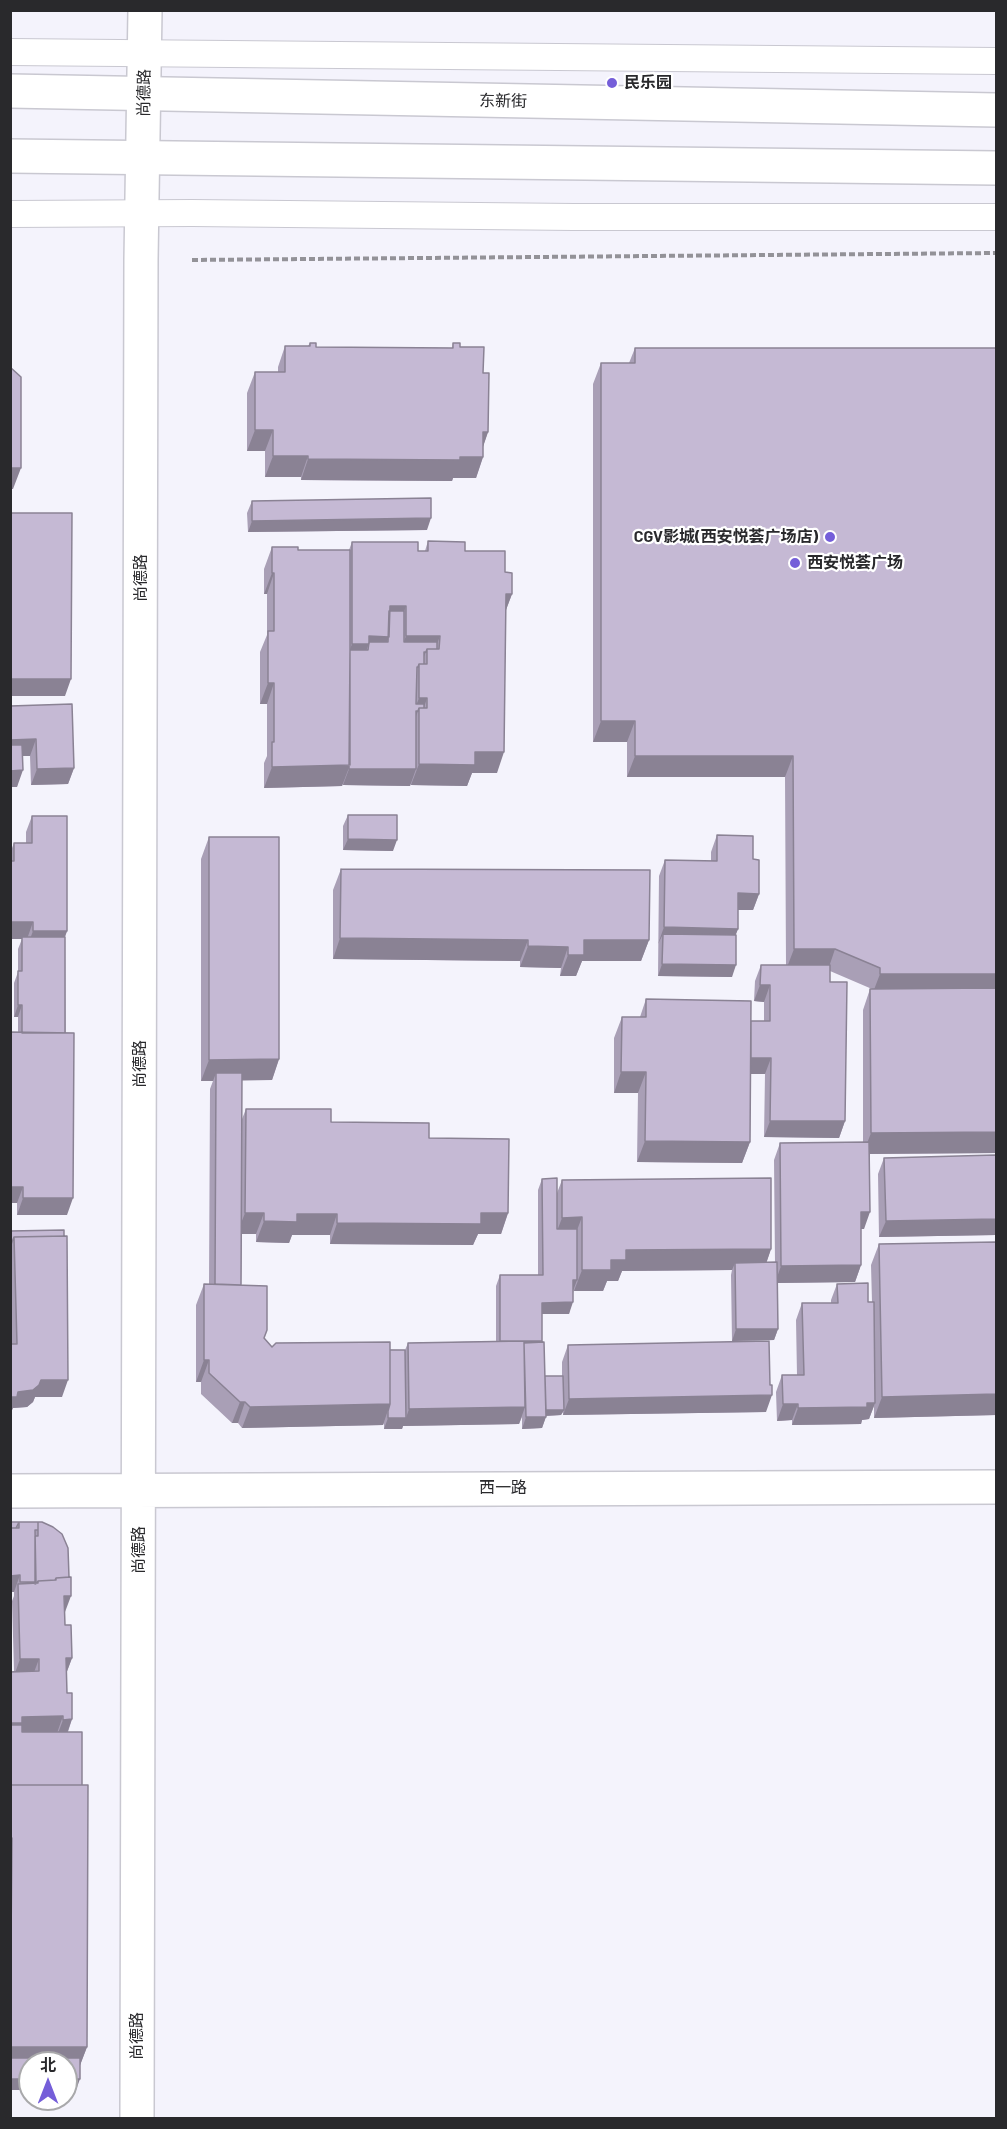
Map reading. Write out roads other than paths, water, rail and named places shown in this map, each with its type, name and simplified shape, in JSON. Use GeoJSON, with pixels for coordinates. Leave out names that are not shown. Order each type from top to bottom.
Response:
{"type":"FeatureCollection","features":[{"type":"Feature","properties":{"kind":"street","name":"尚德路"},"geometry":{"type":"LineString","coordinates":[[137,2118],[142,214],[146,10]]}},
{"type":"Feature","properties":{"kind":"street"},"geometry":{"type":"LineString","coordinates":[[10,52],[996,61]]}},
{"type":"Feature","properties":{"kind":"street","name":"东新街"},"geometry":{"type":"LineString","coordinates":[[10,92],[996,110]]}},
{"type":"Feature","properties":{"kind":"street"},"geometry":{"type":"LineString","coordinates":[[10,156],[996,168]]}},
{"type":"Feature","properties":{"kind":"street"},"geometry":{"type":"LineString","coordinates":[[10,214],[996,218]]}},
{"type":"Feature","properties":{"kind":"street","name":"西一路"},"geometry":{"type":"LineString","coordinates":[[10,1491],[996,1486]]}},
{"type":"Feature","properties":{"kind":"place","name":"民乐园"},"geometry":{"type":"Point","coordinates":[612,83]}},
{"type":"Feature","properties":{"kind":"place","name":"CGV影城(西安悦荟广场店)"},"geometry":{"type":"Point","coordinates":[830,537]}},
{"type":"Feature","properties":{"kind":"place","name":"西安悦荟广场"},"geometry":{"type":"Point","coordinates":[795,563]}}]}
